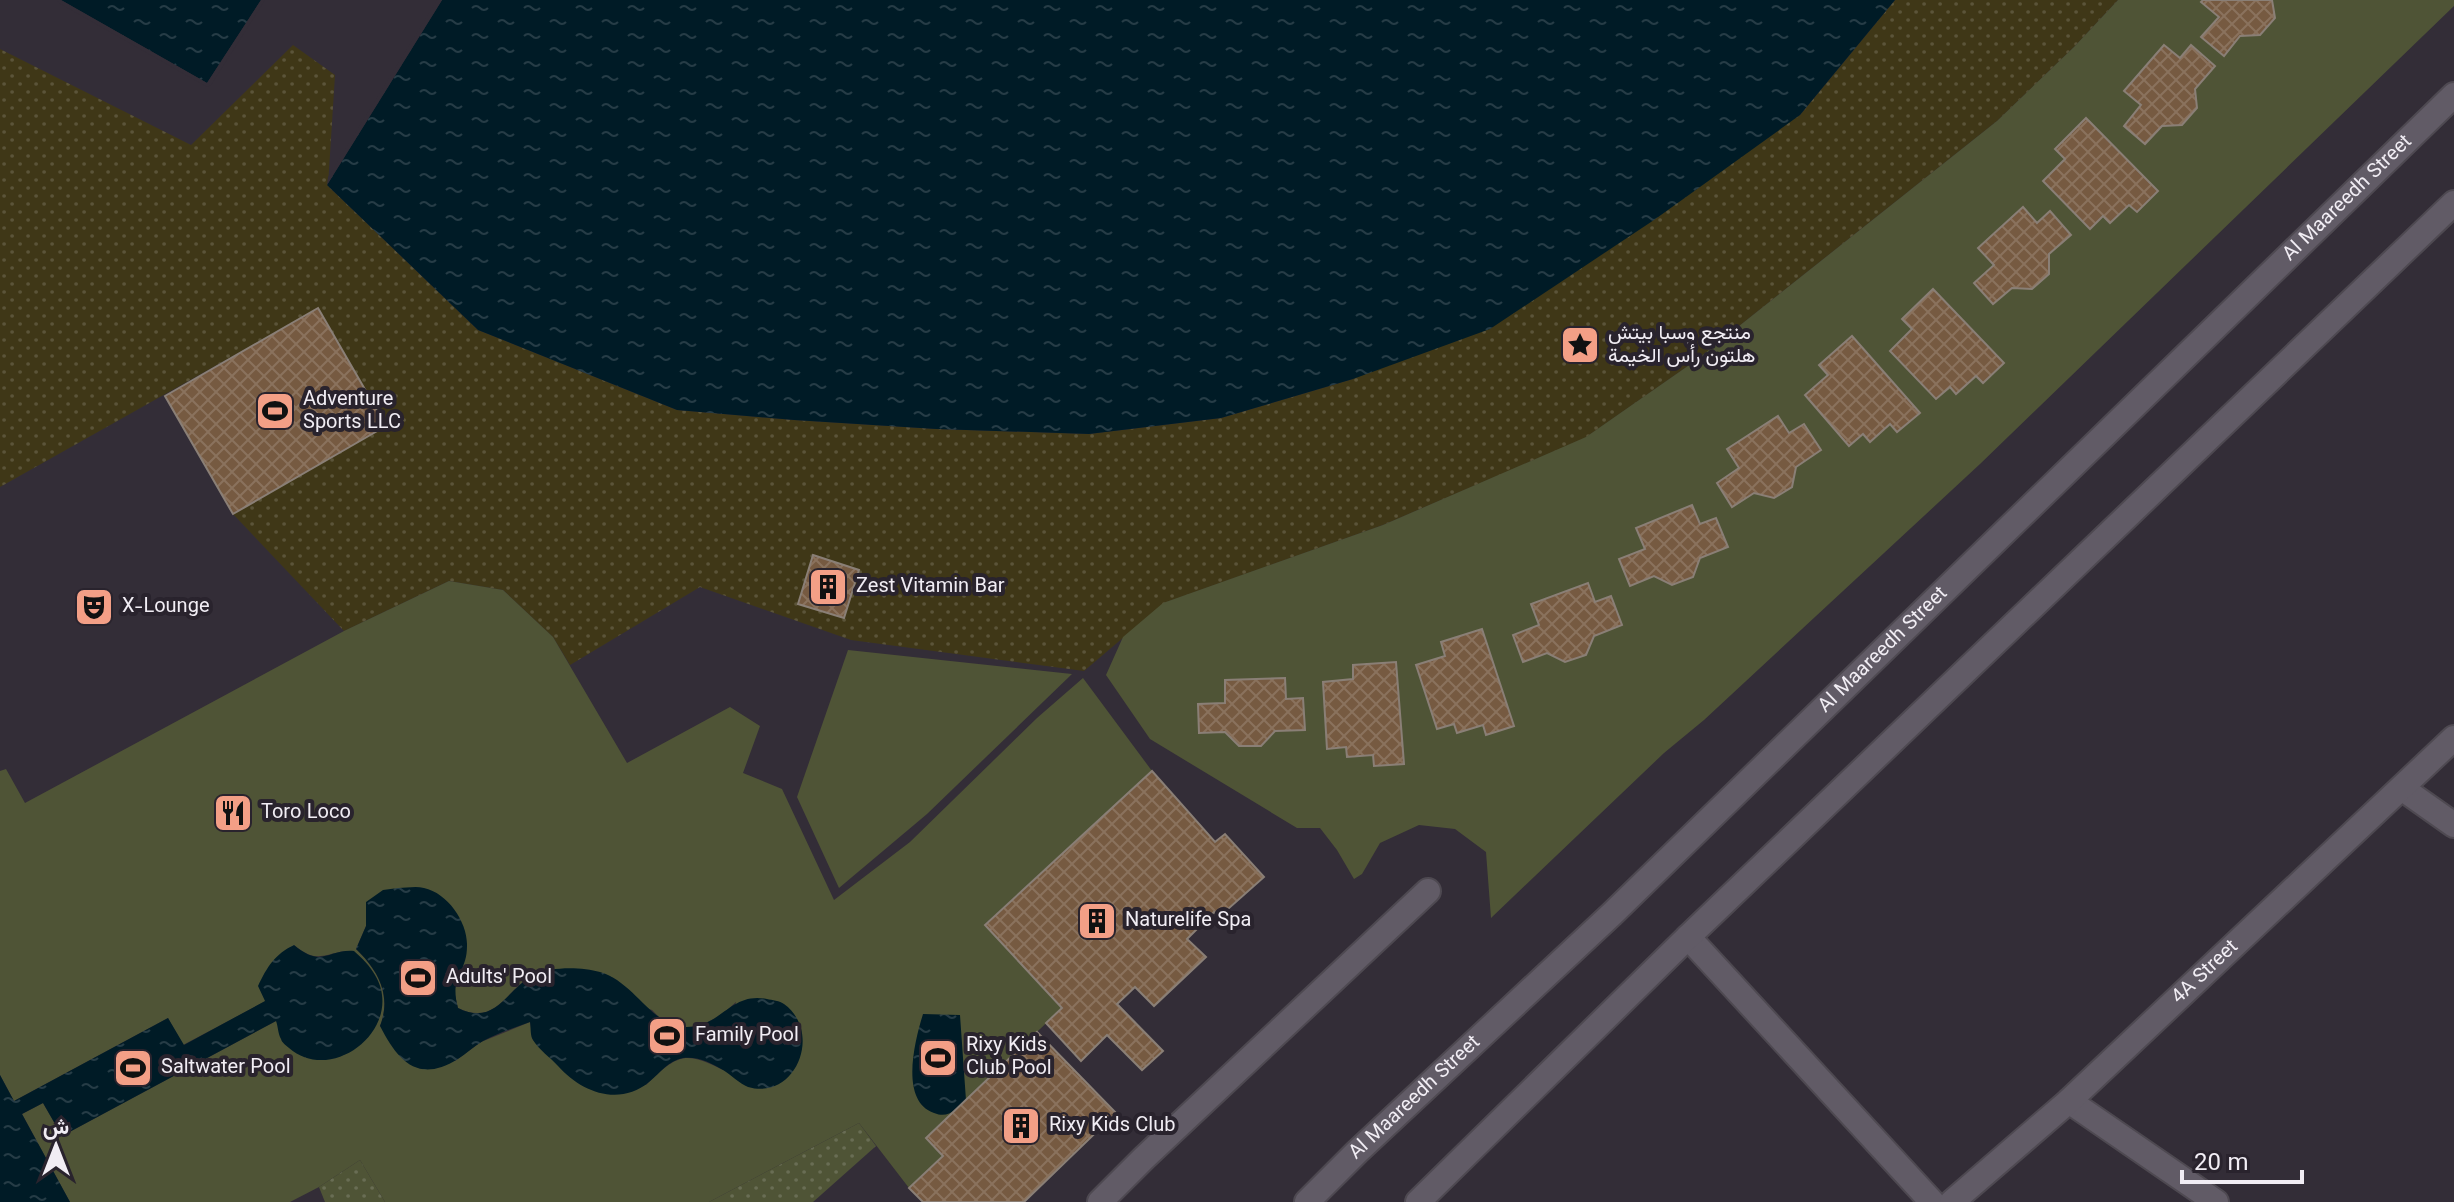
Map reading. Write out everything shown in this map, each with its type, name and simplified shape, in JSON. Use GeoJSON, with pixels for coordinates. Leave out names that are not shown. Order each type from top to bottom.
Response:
{"type":"FeatureCollection","features":[{"type":"Feature","properties":{"kind":"street","name":"Al Maareedh Street"},"geometry":{"type":"LineString","coordinates":[[1307,1202],[1623,903],[2454,95]]}},
{"type":"Feature","properties":{"kind":"street"},"geometry":{"type":"LineString","coordinates":[[1418,1202],[1688,937],[2454,203]]}},
{"type":"Feature","properties":{"kind":"street","name":"4A Street"},"geometry":{"type":"LineString","coordinates":[[1952,1202],[2069,1101],[2454,738]]}},
{"type":"Feature","properties":{"kind":"street"},"geometry":{"type":"LineString","coordinates":[[2403,789],[2454,825]]}},
{"type":"Feature","properties":{"kind":"street"},"geometry":{"type":"LineString","coordinates":[[1100,1202],[1428,891]]}},
{"type":"Feature","properties":{"kind":"street"},"geometry":{"type":"LineString","coordinates":[[1688,937],[1932,1202]]}},
{"type":"Feature","properties":{"kind":"street"},"geometry":{"type":"LineString","coordinates":[[2069,1101],[2216,1202]]}},
{"type":"Feature","properties":{"kind":"green space"},"geometry":{"type":"Polygon","coordinates":[[[2118,0],[2454,0],[2454,6],[1980,464],[1704,720],[1664,753],[1491,918],[1486,852],[1455,829],[1419,825],[1380,843],[1362,874],[1354,879],[1320,828],[1297,828],[1150,739],[1106,675],[1123,637],[1163,603],[1383,525],[1586,437],[1695,361],[1997,121],[2118,0]]]}},
{"type":"Feature","properties":{"kind":"green space"},"geometry":{"type":"Polygon","coordinates":[[[449,581],[503,590],[553,637],[627,763],[730,707],[760,726],[743,773],[782,789],[834,900],[910,842],[1037,718],[1083,678],[1152,771],[985,924],[1062,1008],[926,1138],[943,1156],[909,1188],[859,1123],[709,1202],[385,1202],[360,1160],[290,1202],[70,1202],[22,1114],[43,1103],[62,1136],[276,1021],[345,951],[313,956],[294,945],[266,1001],[183,1045],[168,1018],[14,1101],[0,1075],[0,771],[6,769],[25,803],[344,631],[449,581]],[[366,926],[356,949],[381,984],[384,1004],[380,1026],[455,1061],[481,1042],[530,1022],[533,1040],[548,1055],[646,1085],[666,1067],[682,1059],[699,1060],[723,1070],[736,1002],[716,1018],[683,1027],[673,1025],[652,1010],[598,987],[548,971],[524,981],[496,1007],[473,1013],[458,1008],[454,991],[464,966],[366,926]]]}},
{"type":"Feature","properties":{"kind":"green space"},"geometry":{"type":"Polygon","coordinates":[[[848,650],[1072,674],[927,814],[839,888],[797,797],[848,650]]]}},
{"type":"Feature","properties":{"kind":"green space"},"geometry":{"type":"Polygon","coordinates":[[[859,1123],[876,1146],[813,1202],[709,1202],[859,1123]]]}},
{"type":"Feature","properties":{"kind":"green space"},"geometry":{"type":"Polygon","coordinates":[[[360,1160],[385,1202],[325,1202],[319,1187],[360,1160]]]}},
{"type":"Feature","properties":{"kind":"sand","name":"منتجع وسبا بيتش هلتون رأس الخيمة"},"geometry":{"type":"Polygon","coordinates":[[[1895,0],[2118,0],[1997,121],[1695,361],[1585,438],[1383,525],[1164,603],[1084,671],[851,640],[700,587],[570,665],[553,637],[503,590],[449,581],[344,631],[233,514],[385,426],[318,308],[0,487],[0,49],[191,145],[293,45],[335,75],[328,186],[478,330],[677,410],[936,429],[1089,434],[1221,418],[1353,379],[1800,115],[1895,0]]]}},
{"type":"Feature","properties":{"kind":"water"},"geometry":{"type":"Polygon","coordinates":[[[61,0],[261,0],[207,83],[61,0]]]}},
{"type":"Feature","properties":{"kind":"water"},"geometry":{"type":"Polygon","coordinates":[[[442,0],[1895,0],[1800,115],[1654,220],[1490,329],[1353,379],[1221,418],[1089,434],[936,429],[677,410],[478,330],[327,185],[442,0]]]}},
{"type":"Feature","properties":{"kind":"water"},"geometry":{"type":"Polygon","coordinates":[[[421,887],[433,891],[448,902],[460,919],[467,946],[457,981],[458,1008],[471,1013],[491,1010],[541,972],[567,968],[593,970],[612,977],[652,1012],[673,1025],[697,1026],[744,1000],[754,998],[780,1002],[796,1016],[802,1031],[799,1061],[791,1074],[779,1084],[765,1089],[748,1087],[699,1059],[683,1058],[664,1068],[637,1090],[613,1095],[589,1089],[567,1075],[535,1043],[530,1022],[483,1041],[444,1066],[420,1069],[402,1058],[380,1026],[384,1004],[381,984],[356,949],[366,926],[366,902],[383,890],[421,887]]]}},
{"type":"Feature","properties":{"kind":"water","name":"Saltwater Pool"},"geometry":{"type":"Polygon","coordinates":[[[294,945],[319,957],[354,951],[375,975],[382,995],[381,1014],[373,1031],[360,1045],[344,1055],[325,1060],[307,1058],[283,1043],[276,1021],[62,1136],[43,1103],[22,1114],[70,1202],[0,1202],[0,1075],[14,1101],[168,1018],[184,1045],[265,1001],[258,986],[261,979],[277,957],[294,945]]]}},
{"type":"Feature","properties":{"kind":"water","name":"Rixy Kids Club Pool"},"geometry":{"type":"Polygon","coordinates":[[[923,1014],[960,1015],[966,1100],[948,1114],[934,1113],[923,1106],[916,1096],[912,1069],[923,1014]]]}},
{"type":"Feature","properties":{"kind":"pier"},"geometry":{"type":"Polygon","coordinates":[[[57,0],[207,83],[261,0],[265,0],[207,87],[57,0]]]}},
{"type":"Feature","properties":{"kind":"pier"},"geometry":{"type":"Polygon","coordinates":[[[437,0],[442,0],[327,185],[328,177],[437,0]]]}},
{"type":"Feature","properties":{"kind":"building"},"geometry":{"type":"Polygon","coordinates":[[[2272,0],[2275,18],[2260,35],[2240,36],[2224,56],[2201,37],[2219,17],[2201,2],[2272,0]]]}},
{"type":"Feature","properties":{"kind":"building"},"geometry":{"type":"Polygon","coordinates":[[[2164,45],[2180,58],[2191,45],[2215,66],[2195,89],[2197,108],[2182,125],[2162,126],[2145,144],[2124,126],[2141,105],[2124,91],[2164,45]]]}},
{"type":"Feature","properties":{"kind":"building"},"geometry":{"type":"Polygon","coordinates":[[[2086,118],[2158,191],[2137,212],[2129,205],[2110,223],[2103,216],[2090,229],[2043,181],[2065,159],[2055,149],[2086,118]]]}},
{"type":"Feature","properties":{"kind":"building"},"geometry":{"type":"Polygon","coordinates":[[[2023,207],[2037,223],[2050,211],[2071,235],[2049,254],[2049,274],[2032,289],[2012,288],[1993,304],[1974,283],[1994,265],[1978,248],[2023,207]]]}},
{"type":"Feature","properties":{"kind":"building"},"geometry":{"type":"Polygon","coordinates":[[[1933,289],[2004,363],[1983,383],[1976,376],[1956,394],[1950,387],[1936,399],[1890,351],[1912,329],[1902,319],[1933,289]]]}},
{"type":"Feature","properties":{"kind":"building","name":"Adventure Sports LLC"},"geometry":{"type":"Polygon","coordinates":[[[318,308],[386,426],[233,514],[165,396],[318,308]]]}},
{"type":"Feature","properties":{"kind":"building"},"geometry":{"type":"Polygon","coordinates":[[[1852,336],[1920,413],[1897,432],[1890,424],[1870,442],[1863,434],[1849,446],[1805,395],[1828,375],[1819,365],[1852,336]]]}},
{"type":"Feature","properties":{"kind":"building"},"geometry":{"type":"Polygon","coordinates":[[[1778,416],[1789,433],[1804,424],[1821,450],[1796,467],[1792,487],[1774,498],[1754,493],[1732,507],[1717,483],[1739,468],[1727,449],[1778,416]]]}},
{"type":"Feature","properties":{"kind":"building"},"geometry":{"type":"Polygon","coordinates":[[[1692,505],[1700,524],[1716,518],[1728,547],[1700,558],[1693,577],[1672,585],[1654,576],[1630,586],[1619,559],[1645,549],[1636,528],[1692,505]]]}},
{"type":"Feature","properties":{"kind":"building","name":"Zest Vitamin Bar"},"geometry":{"type":"Polygon","coordinates":[[[813,555],[859,570],[844,618],[798,604],[813,555]]]}},
{"type":"Feature","properties":{"kind":"building"},"geometry":{"type":"Polygon","coordinates":[[[1588,583],[1595,602],[1611,596],[1622,625],[1594,636],[1586,655],[1565,662],[1547,653],[1523,662],[1513,635],[1539,625],[1531,604],[1588,583]]]}},
{"type":"Feature","properties":{"kind":"building"},"geometry":{"type":"Polygon","coordinates":[[[1482,629],[1514,726],[1486,735],[1483,725],[1457,733],[1454,724],[1437,729],[1416,665],[1445,656],[1441,642],[1482,629]]]}},
{"type":"Feature","properties":{"kind":"building"},"geometry":{"type":"Polygon","coordinates":[[[1396,662],[1404,764],[1374,766],[1373,755],[1347,757],[1346,747],[1327,749],[1323,682],[1353,679],[1353,665],[1396,662]]]}},
{"type":"Feature","properties":{"kind":"building"},"geometry":{"type":"Polygon","coordinates":[[[1285,678],[1286,699],[1303,698],[1305,730],[1275,731],[1261,746],[1239,746],[1225,732],[1199,733],[1198,704],[1225,703],[1225,680],[1285,678]]]}},
{"type":"Feature","properties":{"kind":"building","name":"Naturelife Spa"},"geometry":{"type":"Polygon","coordinates":[[[1152,771],[1215,842],[1225,834],[1264,877],[1219,917],[1214,912],[1187,939],[1206,957],[1154,1006],[1135,987],[1117,1004],[1163,1051],[1142,1070],[1107,1035],[1081,1061],[1046,1023],[1062,1008],[985,925],[1152,771]]]}},
{"type":"Feature","properties":{"kind":"building","name":"Rixy Kids Club"},"geometry":{"type":"Polygon","coordinates":[[[1037,1032],[1116,1113],[1024,1202],[923,1202],[909,1188],[943,1156],[926,1138],[1037,1032]]]}},
{"type":"Feature","properties":{"kind":"place","name":"منتجع وسبا بيتش هلتون رأس الخيمة"},"geometry":{"type":"Point","coordinates":[1580,345]}},
{"type":"Feature","properties":{"kind":"place","name":"Adventure Sports LLC"},"geometry":{"type":"Point","coordinates":[275,411]}},
{"type":"Feature","properties":{"kind":"place","name":"Zest Vitamin Bar"},"geometry":{"type":"Point","coordinates":[828,587]}},
{"type":"Feature","properties":{"kind":"place","name":"X-Lounge"},"geometry":{"type":"Point","coordinates":[94,607]}},
{"type":"Feature","properties":{"kind":"place","name":"Toro Loco"},"geometry":{"type":"Point","coordinates":[233,813]}},
{"type":"Feature","properties":{"kind":"place","name":"Naturelife Spa"},"geometry":{"type":"Point","coordinates":[1097,921]}},
{"type":"Feature","properties":{"kind":"place","name":"Adults' Pool"},"geometry":{"type":"Point","coordinates":[418,978]}},
{"type":"Feature","properties":{"kind":"place","name":"Family Pool"},"geometry":{"type":"Point","coordinates":[667,1036]}},
{"type":"Feature","properties":{"kind":"place","name":"Rixy Kids Club Pool"},"geometry":{"type":"Point","coordinates":[938,1058]}},
{"type":"Feature","properties":{"kind":"place","name":"Saltwater Pool"},"geometry":{"type":"Point","coordinates":[133,1068]}},
{"type":"Feature","properties":{"kind":"place","name":"Rixy Kids Club"},"geometry":{"type":"Point","coordinates":[1021,1126]}}]}
